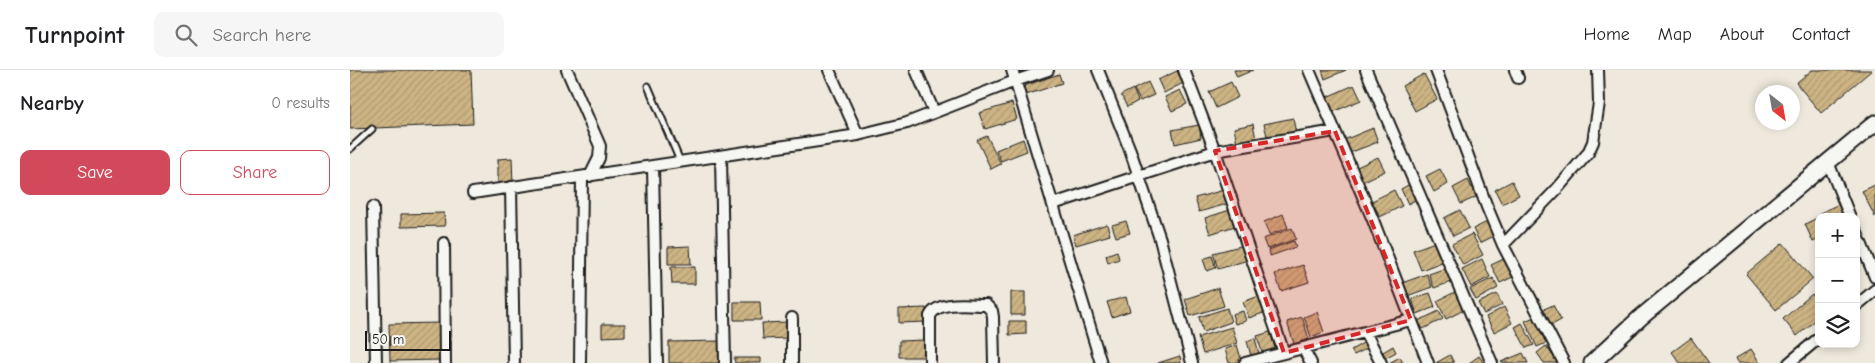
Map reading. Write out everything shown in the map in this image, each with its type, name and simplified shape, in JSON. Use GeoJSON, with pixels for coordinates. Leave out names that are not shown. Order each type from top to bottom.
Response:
{"type":"FeatureCollection","features":[{"type":"Feature","properties":{"kind":"main road"},"geometry":{"type":"LineString","coordinates":[[1592,363],[1640,318],[1875,123]]}},
{"type":"Feature","properties":{"kind":"street"},"geometry":{"type":"LineString","coordinates":[[567,70],[600,146],[599,158],[586,176],[580,363]]}},
{"type":"Feature","properties":{"kind":"street"},"geometry":{"type":"LineString","coordinates":[[829,70],[858,135]]}},
{"type":"Feature","properties":{"kind":"street"},"geometry":{"type":"LineString","coordinates":[[916,70],[934,112]]}},
{"type":"Feature","properties":{"kind":"street"},"geometry":{"type":"LineString","coordinates":[[1012,70],[1101,363]]}},
{"type":"Feature","properties":{"kind":"street"},"geometry":{"type":"LineString","coordinates":[[473,193],[858,135],[907,123],[1015,80],[1048,70]]}},
{"type":"Feature","properties":{"kind":"street"},"geometry":{"type":"LineString","coordinates":[[1098,70],[1130,150],[1160,239],[1192,363]]}},
{"type":"Feature","properties":{"kind":"street"},"geometry":{"type":"LineString","coordinates":[[1184,70],[1215,151],[1284,353]]}},
{"type":"Feature","properties":{"kind":"street"},"geometry":{"type":"LineString","coordinates":[[1308,70],[1373,220],[1428,363]]}},
{"type":"Feature","properties":{"kind":"street"},"geometry":{"type":"LineString","coordinates":[[1366,70],[1492,363]]}},
{"type":"Feature","properties":{"kind":"street"},"geometry":{"type":"LineString","coordinates":[[1436,70],[1503,245],[1564,363]]}},
{"type":"Feature","properties":{"kind":"street"},"geometry":{"type":"LineString","coordinates":[[1503,245],[1557,189],[1588,153],[1593,142],[1599,103],[1598,70]]}},
{"type":"Feature","properties":{"kind":"street"},"geometry":{"type":"LineString","coordinates":[[1053,204],[1215,151],[1335,131]]}},
{"type":"Feature","properties":{"kind":"street"},"geometry":{"type":"LineString","coordinates":[[721,157],[725,363]]}},
{"type":"Feature","properties":{"kind":"street"},"geometry":{"type":"LineString","coordinates":[[1828,162],[1848,213]]}},
{"type":"Feature","properties":{"kind":"street"},"geometry":{"type":"LineString","coordinates":[[654,167],[657,363]]}},
{"type":"Feature","properties":{"kind":"street"},"geometry":{"type":"LineString","coordinates":[[511,187],[514,363]]}},
{"type":"Feature","properties":{"kind":"street"},"geometry":{"type":"LineString","coordinates":[[373,207],[376,363]]}},
{"type":"Feature","properties":{"kind":"street"},"geometry":{"type":"LineString","coordinates":[[1860,241],[1875,277]]}},
{"type":"Feature","properties":{"kind":"street"},"geometry":{"type":"LineString","coordinates":[[444,243],[445,363]]}},
{"type":"Feature","properties":{"kind":"street"},"geometry":{"type":"LineString","coordinates":[[1860,303],[1875,290]]}},
{"type":"Feature","properties":{"kind":"street"},"geometry":{"type":"LineString","coordinates":[[930,363],[930,316],[934,310],[943,306],[986,305],[992,311],[994,363]]}},
{"type":"Feature","properties":{"kind":"street"},"geometry":{"type":"LineString","coordinates":[[792,318],[792,363]]}},
{"type":"Feature","properties":{"kind":"street"},"geometry":{"type":"LineString","coordinates":[[1245,363],[1411,320]]}},
{"type":"Feature","properties":{"kind":"street"},"geometry":{"type":"LineString","coordinates":[[1365,332],[1382,363]]}},
{"type":"Feature","properties":{"kind":"street"},"geometry":{"type":"LineString","coordinates":[[1794,362],[1815,342]]}},
{"type":"Feature","properties":{"kind":"street"},"geometry":{"type":"LineString","coordinates":[[1303,348],[1310,363]]}},
{"type":"Feature","properties":{"kind":"lane"},"geometry":{"type":"LineString","coordinates":[[648,86],[681,163]]}},
{"type":"Feature","properties":{"kind":"lane"},"geometry":{"type":"LineString","coordinates":[[350,149],[372,129]]}},
{"type":"Feature","properties":{"kind":"highlighted area"},"geometry":{"type":"Polygon","coordinates":[[[1335,131],[1411,320],[1284,353],[1215,151],[1335,131]]]}},
{"type":"Feature","properties":{"kind":"building"},"geometry":{"type":"Polygon","coordinates":[[[350,70],[471,70],[473,124],[350,129],[350,70]]]}},
{"type":"Feature","properties":{"kind":"building"},"geometry":{"type":"Polygon","coordinates":[[[1234,70],[1253,70],[1237,77],[1234,70]]]}},
{"type":"Feature","properties":{"kind":"building"},"geometry":{"type":"Polygon","coordinates":[[[1322,70],[1346,70],[1325,79],[1322,70]]]}},
{"type":"Feature","properties":{"kind":"building"},"geometry":{"type":"Polygon","coordinates":[[[1812,70],[1872,70],[1821,113],[1800,88],[1800,85],[1796,83],[1812,70]]]}},
{"type":"Feature","properties":{"kind":"building"},"geometry":{"type":"Polygon","coordinates":[[[1177,71],[1183,83],[1164,93],[1158,80],[1177,71]]]}},
{"type":"Feature","properties":{"kind":"building"},"geometry":{"type":"Polygon","coordinates":[[[1059,74],[1062,83],[1026,95],[1024,86],[1059,74]]]}},
{"type":"Feature","properties":{"kind":"building"},"geometry":{"type":"Polygon","coordinates":[[[1424,74],[1437,99],[1415,111],[1402,86],[1424,74]]]}},
{"type":"Feature","properties":{"kind":"building"},"geometry":{"type":"Polygon","coordinates":[[[1148,82],[1154,95],[1140,101],[1134,89],[1148,82]]]}},
{"type":"Feature","properties":{"kind":"building"},"geometry":{"type":"Polygon","coordinates":[[[1231,82],[1238,97],[1216,108],[1209,92],[1231,82]]]}},
{"type":"Feature","properties":{"kind":"building"},"geometry":{"type":"Polygon","coordinates":[[[1354,85],[1361,100],[1333,112],[1327,97],[1354,85]]]}},
{"type":"Feature","properties":{"kind":"building"},"geometry":{"type":"Polygon","coordinates":[[[1133,89],[1138,101],[1127,107],[1121,95],[1133,89]]]}},
{"type":"Feature","properties":{"kind":"building"},"geometry":{"type":"Polygon","coordinates":[[[1180,90],[1187,104],[1172,111],[1165,97],[1180,90]]]}},
{"type":"Feature","properties":{"kind":"building"},"geometry":{"type":"Polygon","coordinates":[[[1012,103],[1017,119],[985,129],[979,113],[1012,103]]]}},
{"type":"Feature","properties":{"kind":"building"},"geometry":{"type":"Polygon","coordinates":[[[1293,118],[1296,134],[1268,140],[1264,124],[1293,118]]]}},
{"type":"Feature","properties":{"kind":"building"},"geometry":{"type":"Polygon","coordinates":[[[1253,124],[1256,139],[1237,143],[1234,128],[1253,124]]]}},
{"type":"Feature","properties":{"kind":"building"},"geometry":{"type":"Polygon","coordinates":[[[1199,125],[1201,138],[1175,144],[1172,130],[1199,125]]]}},
{"type":"Feature","properties":{"kind":"building"},"geometry":{"type":"Polygon","coordinates":[[[1373,128],[1378,142],[1349,153],[1344,140],[1373,128]]]}},
{"type":"Feature","properties":{"kind":"building"},"geometry":{"type":"Polygon","coordinates":[[[987,136],[1001,164],[991,169],[977,140],[987,136]]]}},
{"type":"Feature","properties":{"kind":"building"},"geometry":{"type":"Polygon","coordinates":[[[1023,139],[1027,151],[1001,161],[996,150],[1023,139]]]}},
{"type":"Feature","properties":{"kind":"building"},"geometry":{"type":"Polygon","coordinates":[[[1378,157],[1385,171],[1360,183],[1353,169],[1378,157]]]}},
{"type":"Feature","properties":{"kind":"building"},"geometry":{"type":"Polygon","coordinates":[[[512,158],[513,185],[498,185],[498,159],[512,158]]]}},
{"type":"Feature","properties":{"kind":"building"},"geometry":{"type":"Polygon","coordinates":[[[1440,169],[1448,184],[1434,192],[1426,176],[1440,169]]]}},
{"type":"Feature","properties":{"kind":"building"},"geometry":{"type":"Polygon","coordinates":[[[1468,180],[1476,197],[1461,204],[1453,188],[1468,180]]]}},
{"type":"Feature","properties":{"kind":"building"},"geometry":{"type":"Polygon","coordinates":[[[1512,181],[1519,195],[1502,204],[1495,190],[1512,181]]]}},
{"type":"Feature","properties":{"kind":"building"},"geometry":{"type":"Polygon","coordinates":[[[1410,184],[1417,199],[1408,204],[1401,189],[1410,184]]]}},
{"type":"Feature","properties":{"kind":"building"},"geometry":{"type":"Polygon","coordinates":[[[1875,185],[1875,217],[1862,191],[1875,185]]]}},
{"type":"Feature","properties":{"kind":"building"},"geometry":{"type":"Polygon","coordinates":[[[1224,190],[1227,204],[1199,212],[1195,198],[1224,190]]]}},
{"type":"Feature","properties":{"kind":"building"},"geometry":{"type":"Polygon","coordinates":[[[1394,190],[1402,206],[1380,217],[1372,201],[1394,190]]]}},
{"type":"Feature","properties":{"kind":"building"},"geometry":{"type":"Polygon","coordinates":[[[1839,204],[1843,213],[1820,213],[1839,204]]]}},
{"type":"Feature","properties":{"kind":"building"},"geometry":{"type":"Polygon","coordinates":[[[1233,209],[1238,225],[1210,234],[1205,218],[1233,209]]]}},
{"type":"Feature","properties":{"kind":"building"},"geometry":{"type":"Polygon","coordinates":[[[1460,210],[1469,228],[1453,236],[1444,218],[1460,210]]]}},
{"type":"Feature","properties":{"kind":"building"},"geometry":{"type":"Polygon","coordinates":[[[444,213],[445,226],[401,227],[401,214],[444,213]]]}},
{"type":"Feature","properties":{"kind":"building"},"geometry":{"type":"Polygon","coordinates":[[[1283,214],[1288,228],[1269,235],[1264,222],[1283,214]]]}},
{"type":"Feature","properties":{"kind":"building"},"geometry":{"type":"Polygon","coordinates":[[[1815,219],[1815,241],[1813,242],[1805,224],[1815,219]]]}},
{"type":"Feature","properties":{"kind":"building"},"geometry":{"type":"Polygon","coordinates":[[[1126,221],[1130,233],[1116,237],[1112,225],[1126,221]]]}},
{"type":"Feature","properties":{"kind":"building"},"geometry":{"type":"Polygon","coordinates":[[[1489,221],[1496,235],[1480,243],[1473,229],[1489,221]]]}},
{"type":"Feature","properties":{"kind":"building"},"geometry":{"type":"Polygon","coordinates":[[[1107,224],[1110,235],[1076,245],[1073,235],[1107,224]]]}},
{"type":"Feature","properties":{"kind":"building"},"geometry":{"type":"Polygon","coordinates":[[[1292,228],[1296,239],[1267,249],[1263,239],[1292,228]]]}},
{"type":"Feature","properties":{"kind":"building"},"geometry":{"type":"Polygon","coordinates":[[[1472,234],[1483,255],[1463,265],[1452,244],[1472,234]]]}},
{"type":"Feature","properties":{"kind":"building"},"geometry":{"type":"Polygon","coordinates":[[[1294,241],[1296,247],[1270,256],[1268,250],[1294,241]]]}},
{"type":"Feature","properties":{"kind":"building"},"geometry":{"type":"Polygon","coordinates":[[[1435,242],[1442,262],[1421,270],[1413,250],[1435,242]]]}},
{"type":"Feature","properties":{"kind":"building"},"geometry":{"type":"Polygon","coordinates":[[[1783,243],[1813,279],[1776,310],[1746,274],[1783,243]]]}},
{"type":"Feature","properties":{"kind":"building"},"geometry":{"type":"Polygon","coordinates":[[[1244,245],[1248,260],[1218,269],[1213,253],[1244,245]]]}},
{"type":"Feature","properties":{"kind":"building"},"geometry":{"type":"Polygon","coordinates":[[[690,246],[691,264],[668,264],[668,247],[690,246]]]}},
{"type":"Feature","properties":{"kind":"building"},"geometry":{"type":"Polygon","coordinates":[[[1117,251],[1119,259],[1108,263],[1106,255],[1117,251]]]}},
{"type":"Feature","properties":{"kind":"building"},"geometry":{"type":"Polygon","coordinates":[[[1212,256],[1216,268],[1207,271],[1203,259],[1212,256]]]}},
{"type":"Feature","properties":{"kind":"building"},"geometry":{"type":"Polygon","coordinates":[[[1508,257],[1517,275],[1500,283],[1491,265],[1508,257]]]}},
{"type":"Feature","properties":{"kind":"building"},"geometry":{"type":"Polygon","coordinates":[[[1482,259],[1490,277],[1471,287],[1462,269],[1482,259]]]}},
{"type":"Feature","properties":{"kind":"building"},"geometry":{"type":"Polygon","coordinates":[[[1303,265],[1309,282],[1281,291],[1275,274],[1303,265]]]}},
{"type":"Feature","properties":{"kind":"building"},"geometry":{"type":"Polygon","coordinates":[[[671,267],[695,267],[695,284],[672,284],[671,267]]]}},
{"type":"Feature","properties":{"kind":"building"},"geometry":{"type":"Polygon","coordinates":[[[1446,268],[1451,282],[1434,288],[1429,274],[1446,268]]]}},
{"type":"Feature","properties":{"kind":"building"},"geometry":{"type":"Polygon","coordinates":[[[1427,274],[1432,287],[1407,296],[1402,283],[1427,274]]]}},
{"type":"Feature","properties":{"kind":"building"},"geometry":{"type":"Polygon","coordinates":[[[1493,278],[1498,288],[1476,300],[1470,289],[1493,278]]]}},
{"type":"Feature","properties":{"kind":"building"},"geometry":{"type":"Polygon","coordinates":[[[1218,288],[1224,306],[1190,316],[1185,299],[1218,288]]]}},
{"type":"Feature","properties":{"kind":"building"},"geometry":{"type":"Polygon","coordinates":[[[1457,291],[1466,309],[1446,319],[1437,301],[1457,291]]]}},
{"type":"Feature","properties":{"kind":"building"},"geometry":{"type":"Polygon","coordinates":[[[1011,292],[1025,292],[1025,315],[1011,315],[1011,292]]]}},
{"type":"Feature","properties":{"kind":"building"},"geometry":{"type":"Polygon","coordinates":[[[1430,293],[1435,307],[1417,314],[1412,299],[1430,293]]]}},
{"type":"Feature","properties":{"kind":"building"},"geometry":{"type":"Polygon","coordinates":[[[1497,294],[1502,305],[1484,314],[1478,303],[1497,294]]]}},
{"type":"Feature","properties":{"kind":"building"},"geometry":{"type":"Polygon","coordinates":[[[1812,294],[1815,298],[1815,320],[1797,336],[1783,319],[1812,294]]]}},
{"type":"Feature","properties":{"kind":"building"},"geometry":{"type":"Polygon","coordinates":[[[1259,296],[1266,312],[1249,318],[1243,302],[1259,296]]]}},
{"type":"Feature","properties":{"kind":"building"},"geometry":{"type":"Polygon","coordinates":[[[1126,297],[1130,311],[1112,317],[1107,302],[1126,297]]]}},
{"type":"Feature","properties":{"kind":"building"},"geometry":{"type":"Polygon","coordinates":[[[734,302],[760,302],[761,320],[734,320],[734,302]]]}},
{"type":"Feature","properties":{"kind":"building"},"geometry":{"type":"Polygon","coordinates":[[[1553,305],[1561,320],[1550,326],[1542,310],[1553,305]]]}},
{"type":"Feature","properties":{"kind":"building"},"geometry":{"type":"Polygon","coordinates":[[[1504,307],[1512,323],[1494,332],[1486,317],[1504,307]]]}},
{"type":"Feature","properties":{"kind":"building"},"geometry":{"type":"Polygon","coordinates":[[[926,308],[927,322],[899,323],[899,309],[926,308]]]}},
{"type":"Feature","properties":{"kind":"building"},"geometry":{"type":"Polygon","coordinates":[[[1227,308],[1231,322],[1203,332],[1199,317],[1227,308]]]}},
{"type":"Feature","properties":{"kind":"building"},"geometry":{"type":"Polygon","coordinates":[[[1243,311],[1246,321],[1235,324],[1232,314],[1243,311]]]}},
{"type":"Feature","properties":{"kind":"building"},"geometry":{"type":"Polygon","coordinates":[[[1439,311],[1443,319],[1423,329],[1418,321],[1439,311]]]}},
{"type":"Feature","properties":{"kind":"building"},"geometry":{"type":"Polygon","coordinates":[[[1317,312],[1324,332],[1311,337],[1304,317],[1317,312]]]}},
{"type":"Feature","properties":{"kind":"building"},"geometry":{"type":"Polygon","coordinates":[[[1302,317],[1309,339],[1294,344],[1287,322],[1302,317]]]}},
{"type":"Feature","properties":{"kind":"building"},"geometry":{"type":"Polygon","coordinates":[[[1534,317],[1546,343],[1537,347],[1525,321],[1534,317]]]}},
{"type":"Feature","properties":{"kind":"building"},"geometry":{"type":"Polygon","coordinates":[[[1009,321],[1026,321],[1026,334],[1009,335],[1009,321]]]}},
{"type":"Feature","properties":{"kind":"building"},"geometry":{"type":"Polygon","coordinates":[[[788,322],[788,338],[763,339],[762,323],[788,322]]]}},
{"type":"Feature","properties":{"kind":"building"},"geometry":{"type":"Polygon","coordinates":[[[440,323],[441,360],[390,361],[389,324],[440,323]]]}},
{"type":"Feature","properties":{"kind":"building"},"geometry":{"type":"Polygon","coordinates":[[[1522,323],[1534,345],[1526,348],[1515,327],[1522,323]]]}},
{"type":"Feature","properties":{"kind":"building"},"geometry":{"type":"Polygon","coordinates":[[[602,324],[625,324],[625,336],[602,337],[602,324]]]}},
{"type":"Feature","properties":{"kind":"building"},"geometry":{"type":"Polygon","coordinates":[[[1232,327],[1237,343],[1203,354],[1198,337],[1232,327]]]}},
{"type":"Feature","properties":{"kind":"building"},"geometry":{"type":"Polygon","coordinates":[[[1270,332],[1276,351],[1263,355],[1257,336],[1270,332]]]}},
{"type":"Feature","properties":{"kind":"building"},"geometry":{"type":"Polygon","coordinates":[[[1255,338],[1259,354],[1251,356],[1247,341],[1255,338]]]}},
{"type":"Feature","properties":{"kind":"building"},"geometry":{"type":"Polygon","coordinates":[[[1691,338],[1709,363],[1680,363],[1672,352],[1691,338]]]}},
{"type":"Feature","properties":{"kind":"building"},"geometry":{"type":"Polygon","coordinates":[[[926,340],[926,357],[899,357],[899,341],[926,340]]]}},
{"type":"Feature","properties":{"kind":"building"},"geometry":{"type":"Polygon","coordinates":[[[720,341],[721,363],[669,363],[669,342],[720,341]]]}},
{"type":"Feature","properties":{"kind":"building"},"geometry":{"type":"Polygon","coordinates":[[[1365,342],[1368,348],[1354,355],[1351,350],[1365,342]]]}},
{"type":"Feature","properties":{"kind":"building"},"geometry":{"type":"Polygon","coordinates":[[[1237,345],[1242,362],[1229,363],[1225,349],[1237,345]]]}},
{"type":"Feature","properties":{"kind":"building"},"geometry":{"type":"Polygon","coordinates":[[[1393,346],[1396,352],[1385,358],[1383,352],[1393,346]]]}},
{"type":"Feature","properties":{"kind":"building"},"geometry":{"type":"Polygon","coordinates":[[[1546,346],[1558,363],[1544,363],[1537,353],[1546,346]]]}},
{"type":"Feature","properties":{"kind":"building"},"geometry":{"type":"Polygon","coordinates":[[[1751,349],[1760,363],[1737,363],[1735,359],[1751,349]]]}},
{"type":"Feature","properties":{"kind":"building"},"geometry":{"type":"Polygon","coordinates":[[[1523,353],[1528,363],[1501,362],[1523,353]]]}},
{"type":"Feature","properties":{"kind":"building"},"geometry":{"type":"Polygon","coordinates":[[[1450,355],[1454,363],[1436,363],[1450,355]]]}},
{"type":"Feature","properties":{"kind":"building"},"geometry":{"type":"Polygon","coordinates":[[[1180,356],[1181,363],[1158,363],[1180,356]]]}},
{"type":"Feature","properties":{"kind":"building"},"geometry":{"type":"Polygon","coordinates":[[[1479,356],[1484,363],[1469,363],[1479,356]]]}},
{"type":"Feature","properties":{"kind":"building"},"geometry":{"type":"Polygon","coordinates":[[[1400,357],[1403,363],[1389,363],[1400,357]]]}},
{"type":"Feature","properties":{"kind":"building"},"geometry":{"type":"Polygon","coordinates":[[[734,358],[761,358],[761,363],[735,363],[734,358]]]}}]}
